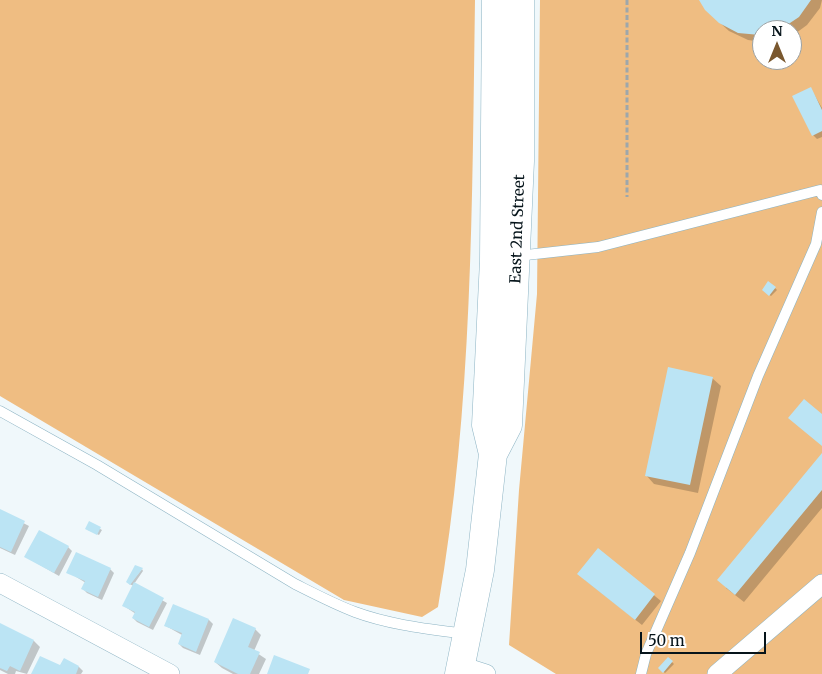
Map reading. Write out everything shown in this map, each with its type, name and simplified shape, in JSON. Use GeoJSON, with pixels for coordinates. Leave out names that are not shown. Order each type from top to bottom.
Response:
{"type":"FeatureCollection","features":[{"type":"Feature","properties":{"kind":"main road","name":"East 2nd Street"},"geometry":{"type":"LineString","coordinates":[[469,671],[469,634],[480,570],[493,454],[486,425],[494,260],[496,0]]}},
{"type":"Feature","properties":{"kind":"main road","name":"East 2nd Street"},"geometry":{"type":"LineString","coordinates":[[493,454],[508,425],[520,161],[520,0]]}},
{"type":"Feature","properties":{"kind":"street"},"geometry":{"type":"LineString","coordinates":[[0,583],[170,674]]}},
{"type":"Feature","properties":{"kind":"street"},"geometry":{"type":"LineString","coordinates":[[717,674],[822,584]]}},
{"type":"Feature","properties":{"kind":"lane"},"geometry":{"type":"LineString","coordinates":[[517,256],[598,247],[820,190],[822,195]]}},
{"type":"Feature","properties":{"kind":"lane"},"geometry":{"type":"LineString","coordinates":[[641,674],[646,654],[690,553],[758,376],[816,244],[822,212]]}},
{"type":"Feature","properties":{"kind":"lane"},"geometry":{"type":"LineString","coordinates":[[0,411],[97,465],[295,584],[327,600],[356,613],[400,623],[469,634]]}},
{"type":"Feature","properties":{"kind":"path"},"geometry":{"type":"LineString","coordinates":[[627,0],[628,197]]}},
{"type":"Feature","properties":{"kind":"shaded area"},"geometry":{"type":"Polygon","coordinates":[[[0,0],[475,0],[471,228],[464,380],[450,532],[438,607],[422,617],[344,600],[0,396],[0,0]]]}},
{"type":"Feature","properties":{"kind":"shaded area"},"geometry":{"type":"Polygon","coordinates":[[[540,0],[822,0],[822,674],[556,674],[509,645],[519,490],[537,294],[540,0]]]}},
{"type":"Feature","properties":{"kind":"building"},"geometry":{"type":"Polygon","coordinates":[[[699,0],[811,0],[799,17],[794,20],[752,20],[752,34],[738,33],[719,23],[705,10],[699,0]]]}},
{"type":"Feature","properties":{"kind":"building"},"geometry":{"type":"Polygon","coordinates":[[[811,87],[822,110],[822,131],[812,136],[792,96],[811,87]]]}},
{"type":"Feature","properties":{"kind":"building"},"geometry":{"type":"Polygon","coordinates":[[[768,281],[776,287],[769,296],[762,290],[768,281]]]}},
{"type":"Feature","properties":{"kind":"building"},"geometry":{"type":"Polygon","coordinates":[[[668,367],[713,377],[690,485],[645,476],[668,367]]]}},
{"type":"Feature","properties":{"kind":"building"},"geometry":{"type":"Polygon","coordinates":[[[804,399],[822,414],[822,446],[788,418],[804,399]]]}},
{"type":"Feature","properties":{"kind":"building"},"geometry":{"type":"Polygon","coordinates":[[[822,453],[822,490],[735,595],[717,580],[822,453]]]}},
{"type":"Feature","properties":{"kind":"building"},"geometry":{"type":"Polygon","coordinates":[[[0,509],[25,521],[11,552],[0,547],[0,509]]]}},
{"type":"Feature","properties":{"kind":"building"},"geometry":{"type":"Polygon","coordinates":[[[89,521],[101,527],[97,535],[85,529],[89,521]]]}},
{"type":"Feature","properties":{"kind":"building"},"geometry":{"type":"Polygon","coordinates":[[[39,530],[69,546],[54,573],[24,557],[39,530]]]}},
{"type":"Feature","properties":{"kind":"building"},"geometry":{"type":"Polygon","coordinates":[[[598,548],[655,594],[635,620],[577,574],[598,548]]]}},
{"type":"Feature","properties":{"kind":"building"},"geometry":{"type":"Polygon","coordinates":[[[76,552],[111,568],[98,597],[81,589],[85,581],[66,573],[76,552]]]}},
{"type":"Feature","properties":{"kind":"building"},"geometry":{"type":"Polygon","coordinates":[[[135,565],[143,568],[130,585],[126,582],[135,565]]]}},
{"type":"Feature","properties":{"kind":"building"},"geometry":{"type":"Polygon","coordinates":[[[134,582],[164,598],[149,627],[132,618],[135,612],[122,606],[134,582]]]}},
{"type":"Feature","properties":{"kind":"building"},"geometry":{"type":"Polygon","coordinates":[[[173,604],[209,619],[196,652],[178,644],[182,633],[164,626],[173,604]]]}},
{"type":"Feature","properties":{"kind":"building"},"geometry":{"type":"Polygon","coordinates":[[[233,618],[256,628],[248,647],[260,652],[250,674],[238,674],[214,662],[233,618]]]}},
{"type":"Feature","properties":{"kind":"building"},"geometry":{"type":"Polygon","coordinates":[[[0,623],[34,640],[20,671],[10,666],[7,671],[0,668],[0,623]]]}},
{"type":"Feature","properties":{"kind":"building"},"geometry":{"type":"Polygon","coordinates":[[[274,655],[310,669],[308,674],[267,674],[274,655]]]}},
{"type":"Feature","properties":{"kind":"building"},"geometry":{"type":"Polygon","coordinates":[[[40,656],[60,665],[64,658],[79,666],[76,674],[31,674],[40,656]]]}},
{"type":"Feature","properties":{"kind":"building"},"geometry":{"type":"Polygon","coordinates":[[[668,657],[673,661],[663,673],[658,668],[668,657]]]}}]}
